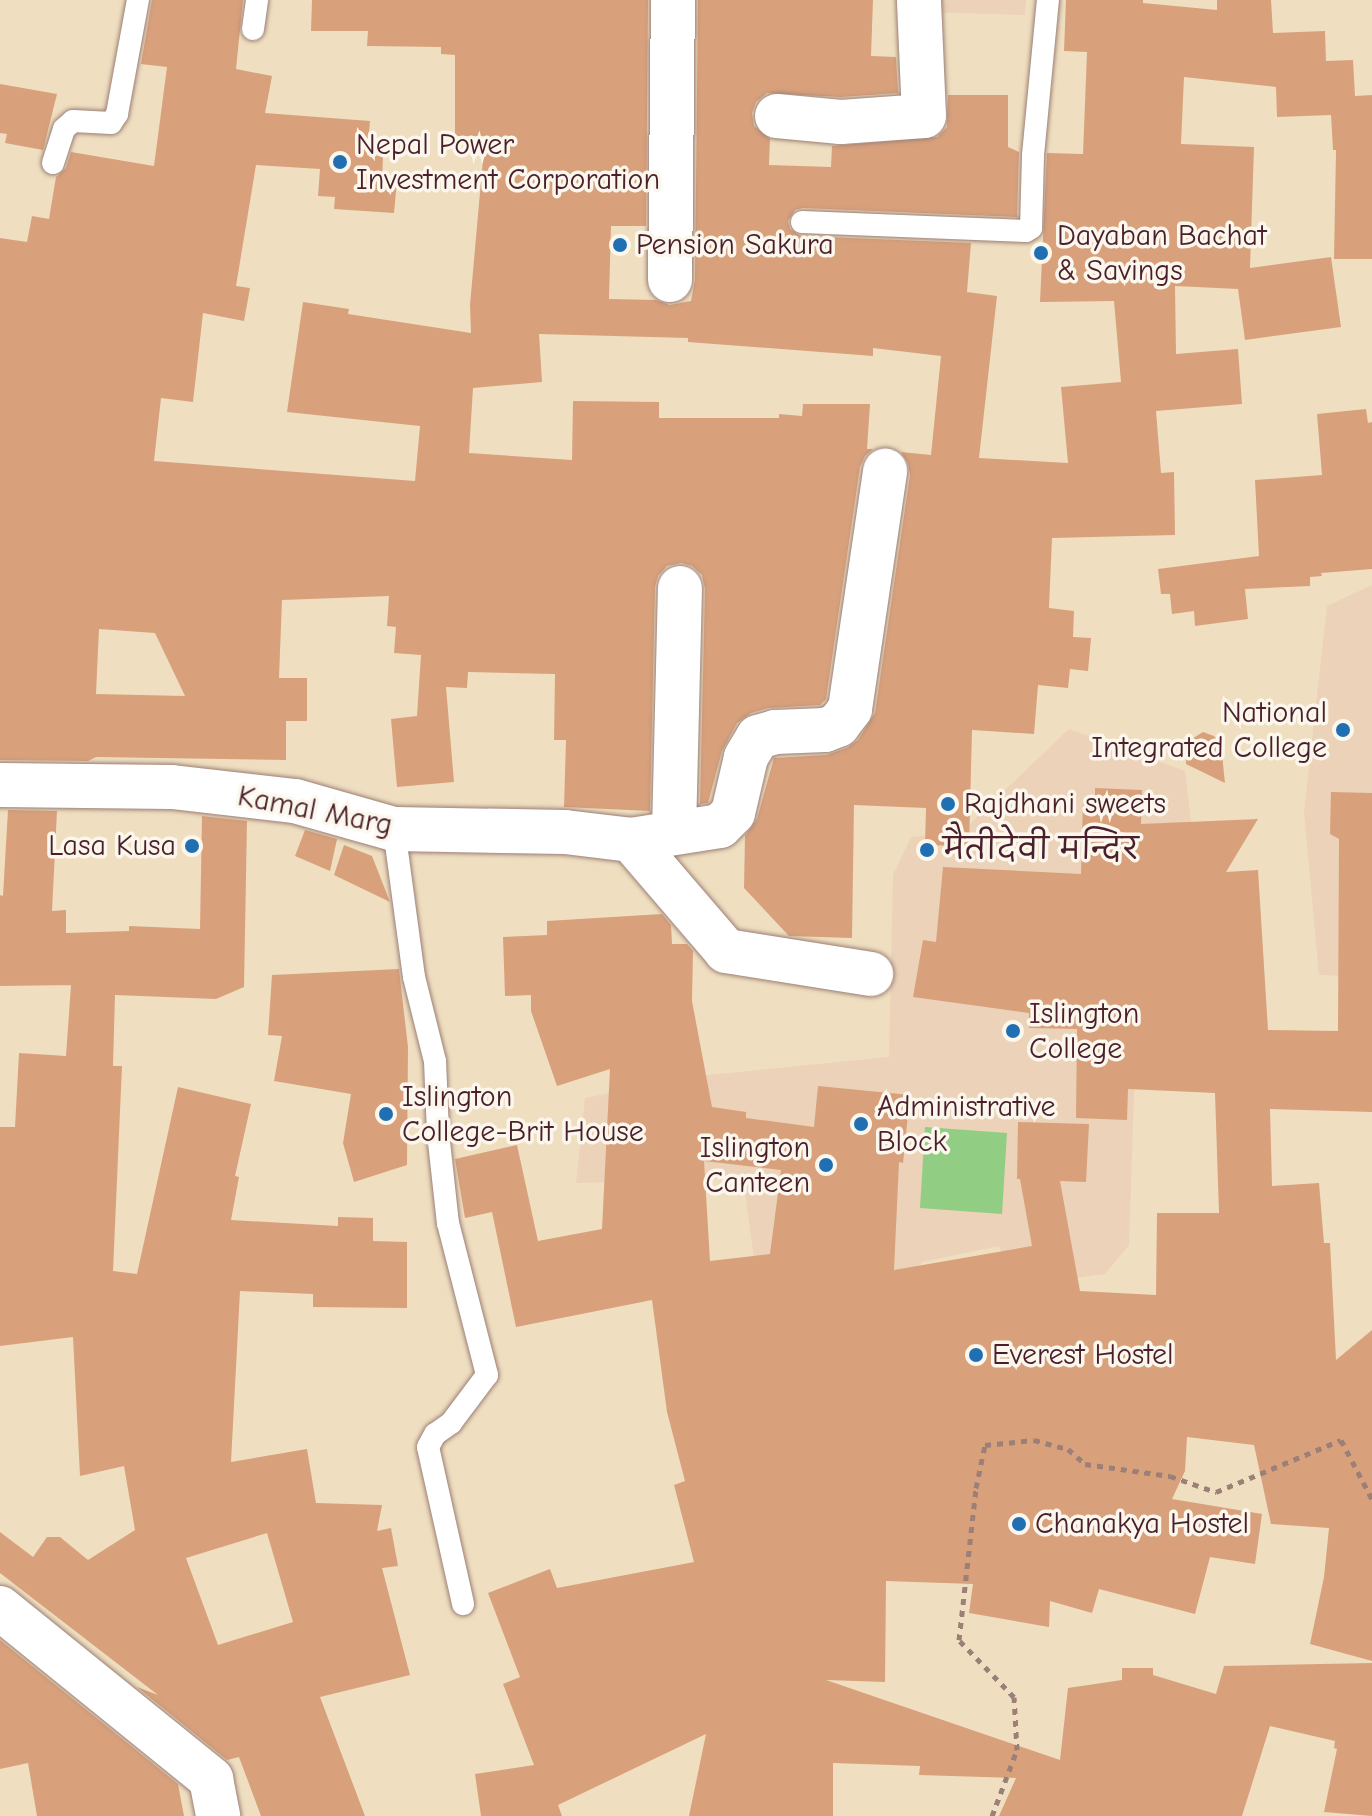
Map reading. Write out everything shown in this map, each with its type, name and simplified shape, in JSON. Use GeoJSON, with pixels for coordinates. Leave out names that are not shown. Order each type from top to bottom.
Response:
{"type":"FeatureCollection","features":[{"type":"Feature","properties":{"kind":"street"},"geometry":{"type":"LineString","coordinates":[[670,280],[673,0]]}},
{"type":"Feature","properties":{"kind":"street"},"geometry":{"type":"LineString","coordinates":[[777,116],[841,122],[924,116],[919,0]]}},
{"type":"Feature","properties":{"kind":"street","name":"Kamal Marg"},"geometry":{"type":"LineString","coordinates":[[0,785],[172,787],[295,801],[394,829],[565,832],[631,840],[720,826],[733,813],[746,757],[758,737],[775,732],[825,730],[838,725],[850,709],[885,471]]}},
{"type":"Feature","properties":{"kind":"street"},"geometry":{"type":"LineString","coordinates":[[674,832],[680,588]]}},
{"type":"Feature","properties":{"kind":"street"},"geometry":{"type":"LineString","coordinates":[[631,840],[726,951],[871,974]]}},
{"type":"Feature","properties":{"kind":"street"},"geometry":{"type":"LineString","coordinates":[[0,1608],[211,1779],[217,1816]]}},
{"type":"Feature","properties":{"kind":"lane"},"geometry":{"type":"LineString","coordinates":[[53,163],[64,129],[73,121],[111,123],[117,114],[138,0]]}},
{"type":"Feature","properties":{"kind":"lane"},"geometry":{"type":"LineString","coordinates":[[253,29],[257,0]]}},
{"type":"Feature","properties":{"kind":"lane"},"geometry":{"type":"LineString","coordinates":[[802,222],[1026,231],[1031,228],[1033,155],[1048,0]]}},
{"type":"Feature","properties":{"kind":"lane"},"geometry":{"type":"LineString","coordinates":[[394,829],[414,977],[435,1061],[438,1133],[448,1223],[487,1375],[451,1423],[435,1434],[428,1447],[463,1604]]}},
{"type":"Feature","properties":{"kind":"path"},"geometry":{"type":"LineString","coordinates":[[992,1816],[1017,1750],[1014,1697],[959,1640],[976,1488],[985,1445],[1034,1440],[1068,1449],[1085,1464],[1170,1476],[1216,1492],[1341,1440],[1372,1499]]}},
{"type":"Feature","properties":{"kind":"shaded area"},"geometry":{"type":"Polygon","coordinates":[[[923,0],[1026,0],[1025,15],[923,12],[923,0]]]}},
{"type":"Feature","properties":{"kind":"shaded area","name":"National Integrated College"},"geometry":{"type":"Polygon","coordinates":[[[1372,585],[1372,977],[1319,975],[1304,812],[1327,606],[1372,585]]]}},
{"type":"Feature","properties":{"kind":"shaded area","name":"Islington College"},"geometry":{"type":"Polygon","coordinates":[[[1069,729],[1185,771],[1198,881],[1137,1005],[1129,1245],[1105,1274],[1014,1286],[999,1246],[922,1262],[909,1284],[760,1302],[743,1178],[576,1183],[585,1098],[690,1077],[889,1057],[893,875],[911,837],[961,832],[1069,729]]]}},
{"type":"Feature","properties":{"kind":"green space"},"geometry":{"type":"Polygon","coordinates":[[[925,1127],[1007,1133],[1002,1214],[920,1208],[925,1127]]]}},
{"type":"Feature","properties":{"kind":"building"},"geometry":{"type":"Polygon","coordinates":[[[152,0],[243,0],[236,69],[272,76],[265,113],[370,121],[367,155],[383,156],[382,179],[397,180],[394,213],[334,209],[335,197],[318,196],[320,169],[256,165],[236,286],[250,288],[244,321],[203,313],[193,402],[161,398],[154,461],[415,481],[420,426],[287,412],[303,302],[349,309],[348,314],[471,333],[470,305],[485,136],[455,136],[455,55],[441,54],[441,47],[367,46],[368,31],[311,31],[312,0],[648,0],[646,226],[611,226],[609,299],[656,300],[670,305],[691,301],[695,280],[698,0],[873,0],[871,56],[896,57],[898,93],[841,97],[767,93],[756,102],[752,113],[754,126],[770,139],[769,165],[831,167],[832,146],[937,137],[947,127],[948,95],[1008,95],[1008,147],[1019,152],[1017,217],[803,208],[795,210],[788,221],[790,229],[801,236],[971,243],[967,292],[997,296],[979,458],[1068,463],[1061,387],[1121,382],[1114,301],[1040,302],[1047,153],[1083,154],[1087,52],[1064,51],[1066,0],[1143,0],[1143,3],[1217,10],[1217,0],[1271,0],[1273,33],[1325,31],[1326,61],[1353,60],[1355,96],[1372,95],[1372,259],[1334,259],[1336,150],[1333,150],[1331,115],[1277,117],[1276,87],[1184,77],[1181,144],[1254,147],[1250,268],[1331,257],[1341,327],[1245,340],[1238,289],[1175,286],[1176,354],[1238,349],[1242,404],[1156,411],[1161,473],[1174,472],[1175,535],[1052,538],[1049,608],[1074,611],[1073,637],[1091,638],[1088,671],[1070,669],[1068,688],[1038,685],[1034,734],[972,730],[969,846],[925,845],[926,808],[854,805],[852,938],[789,936],[744,888],[745,836],[757,819],[774,758],[826,755],[847,748],[858,740],[875,713],[910,475],[908,463],[901,452],[931,455],[941,356],[873,348],[873,356],[688,342],[688,338],[539,334],[542,382],[473,388],[469,453],[572,460],[573,401],[659,402],[659,418],[779,418],[779,414],[802,416],[803,404],[870,404],[867,449],[873,449],[860,467],[826,699],[820,705],[768,708],[751,713],[737,723],[722,751],[708,803],[700,804],[705,589],[702,575],[692,566],[681,563],[667,566],[658,576],[655,587],[650,811],[564,807],[566,740],[554,740],[555,674],[468,672],[467,688],[446,687],[454,782],[397,787],[391,719],[417,716],[421,655],[394,653],[396,627],[387,626],[389,596],[282,600],[279,678],[307,678],[307,721],[286,721],[286,760],[96,757],[88,761],[0,760],[0,238],[27,242],[32,216],[49,219],[56,177],[66,168],[71,152],[154,166],[167,67],[141,64],[152,0]],[[99,629],[96,694],[185,696],[155,633],[99,629]]]}},
{"type":"Feature","properties":{"kind":"building"},"geometry":{"type":"Polygon","coordinates":[[[0,84],[57,94],[43,150],[5,143],[7,134],[0,133],[0,84]]]}},
{"type":"Feature","properties":{"kind":"building"},"geometry":{"type":"Polygon","coordinates":[[[1366,409],[1368,423],[1372,422],[1372,569],[1321,573],[1322,576],[1310,577],[1310,586],[1245,589],[1248,619],[1195,626],[1194,611],[1172,614],[1170,594],[1161,594],[1158,569],[1259,556],[1255,480],[1322,475],[1317,414],[1366,409]]]}},
{"type":"Feature","properties":{"kind":"building"},"geometry":{"type":"Polygon","coordinates":[[[1203,732],[1214,736],[1221,745],[1225,783],[1186,764],[1187,742],[1203,732]]]}},
{"type":"Feature","properties":{"kind":"building"},"geometry":{"type":"Polygon","coordinates":[[[1095,788],[1142,790],[1141,824],[1258,819],[1226,872],[1258,870],[1268,1030],[1338,1031],[1339,839],[1330,834],[1331,792],[1372,793],[1372,1112],[1270,1109],[1272,1186],[1319,1183],[1324,1243],[1330,1243],[1336,1360],[1372,1330],[1372,1661],[1310,1644],[1324,1577],[1329,1528],[1271,1524],[1254,1445],[1187,1437],[1185,1471],[1172,1499],[1262,1514],[1255,1564],[1210,1557],[1195,1614],[1099,1589],[1092,1613],[1050,1601],[1049,1627],[969,1613],[973,1584],[886,1581],[885,1682],[826,1680],[1060,1760],[1068,1688],[1122,1680],[1122,1668],[1153,1668],[1153,1675],[1216,1694],[1224,1666],[1372,1663],[1372,1816],[1324,1812],[1337,1749],[1334,1748],[1335,1741],[1270,1726],[1242,1816],[999,1816],[1016,1778],[919,1775],[920,1766],[833,1763],[833,1816],[689,1816],[706,1734],[558,1805],[562,1816],[481,1816],[475,1774],[534,1765],[503,1684],[520,1677],[488,1593],[550,1569],[557,1588],[694,1562],[674,1485],[685,1481],[667,1412],[652,1300],[516,1327],[492,1212],[465,1218],[455,1159],[517,1145],[538,1241],[602,1229],[610,1069],[557,1086],[531,1011],[531,995],[505,996],[503,937],[547,935],[547,921],[662,914],[671,925],[672,944],[687,944],[693,951],[692,1001],[712,1107],[746,1112],[746,1118],[814,1127],[818,1086],[910,1095],[903,1163],[899,1162],[894,1270],[1032,1246],[1020,1179],[1017,1179],[1018,1122],[1089,1124],[1086,1182],[1060,1181],[1080,1291],[1156,1295],[1157,1213],[1219,1213],[1215,1093],[1128,1089],[1127,1120],[1076,1118],[1077,1029],[1029,1028],[1029,1013],[913,997],[923,940],[936,942],[943,867],[1081,874],[1083,801],[1095,801],[1095,788]],[[704,1161],[710,1261],[770,1254],[781,1170],[704,1161]]]}},
{"type":"Feature","properties":{"kind":"building"},"geometry":{"type":"Polygon","coordinates":[[[8,810],[57,811],[52,911],[66,910],[66,933],[129,931],[129,926],[200,929],[202,816],[247,821],[244,987],[216,999],[115,995],[113,1066],[122,1066],[113,1271],[137,1274],[178,1087],[251,1104],[235,1176],[239,1177],[231,1220],[338,1226],[338,1217],[373,1218],[373,1241],[407,1242],[407,1308],[313,1307],[313,1294],[240,1291],[231,1462],[307,1449],[316,1503],[382,1505],[377,1531],[391,1528],[398,1566],[382,1568],[410,1675],[320,1697],[365,1816],[261,1816],[239,1757],[227,1760],[137,1687],[158,1695],[0,1573],[0,1532],[33,1557],[47,1537],[60,1537],[88,1560],[135,1530],[124,1466],[80,1476],[73,1337],[0,1346],[0,1127],[15,1127],[19,1053],[66,1056],[71,985],[0,986],[0,895],[3,896],[8,810]],[[267,1533],[186,1558],[218,1645],[293,1622],[267,1533]]]}},
{"type":"Feature","properties":{"kind":"building"},"geometry":{"type":"Polygon","coordinates":[[[305,830],[337,839],[330,871],[295,856],[305,830]]]}},
{"type":"Feature","properties":{"kind":"building"},"geometry":{"type":"Polygon","coordinates":[[[344,845],[372,856],[390,902],[334,875],[344,845]]]}},
{"type":"Feature","properties":{"kind":"building"},"geometry":{"type":"Polygon","coordinates":[[[399,969],[408,1047],[407,1165],[354,1182],[343,1143],[351,1094],[274,1081],[282,1036],[268,1035],[272,975],[399,969]]]}},
{"type":"Feature","properties":{"kind":"building"},"geometry":{"type":"Polygon","coordinates":[[[0,1640],[178,1784],[184,1816],[37,1816],[28,1763],[0,1769],[0,1640]]]}},
{"type":"Feature","properties":{"kind":"place","name":"Nepal Power Investment Corporation"},"geometry":{"type":"Point","coordinates":[340,162]}},
{"type":"Feature","properties":{"kind":"place","name":"Pension Sakura"},"geometry":{"type":"Point","coordinates":[620,245]}},
{"type":"Feature","properties":{"kind":"place","name":"Dayaban Bachat & Savings"},"geometry":{"type":"Point","coordinates":[1041,253]}},
{"type":"Feature","properties":{"kind":"place","name":"National Integrated College"},"geometry":{"type":"Point","coordinates":[1343,730]}},
{"type":"Feature","properties":{"kind":"place","name":"Rajdhani sweets"},"geometry":{"type":"Point","coordinates":[948,804]}},
{"type":"Feature","properties":{"kind":"place","name":"Lasa Kusa"},"geometry":{"type":"Point","coordinates":[192,846]}},
{"type":"Feature","properties":{"kind":"place","name":"मैतीदेवी मन्दिर"},"geometry":{"type":"Point","coordinates":[927,850]}},
{"type":"Feature","properties":{"kind":"place","name":"Islington College"},"geometry":{"type":"Point","coordinates":[1013,1031]}},
{"type":"Feature","properties":{"kind":"place","name":"Islington College-Brit House"},"geometry":{"type":"Point","coordinates":[386,1114]}},
{"type":"Feature","properties":{"kind":"place","name":"Administrative Block"},"geometry":{"type":"Point","coordinates":[861,1124]}},
{"type":"Feature","properties":{"kind":"place","name":"Islington Canteen"},"geometry":{"type":"Point","coordinates":[826,1165]}},
{"type":"Feature","properties":{"kind":"place","name":"Everest Hostel"},"geometry":{"type":"Point","coordinates":[976,1355]}},
{"type":"Feature","properties":{"kind":"place","name":"Chanakya Hostel"},"geometry":{"type":"Point","coordinates":[1019,1524]}}]}
